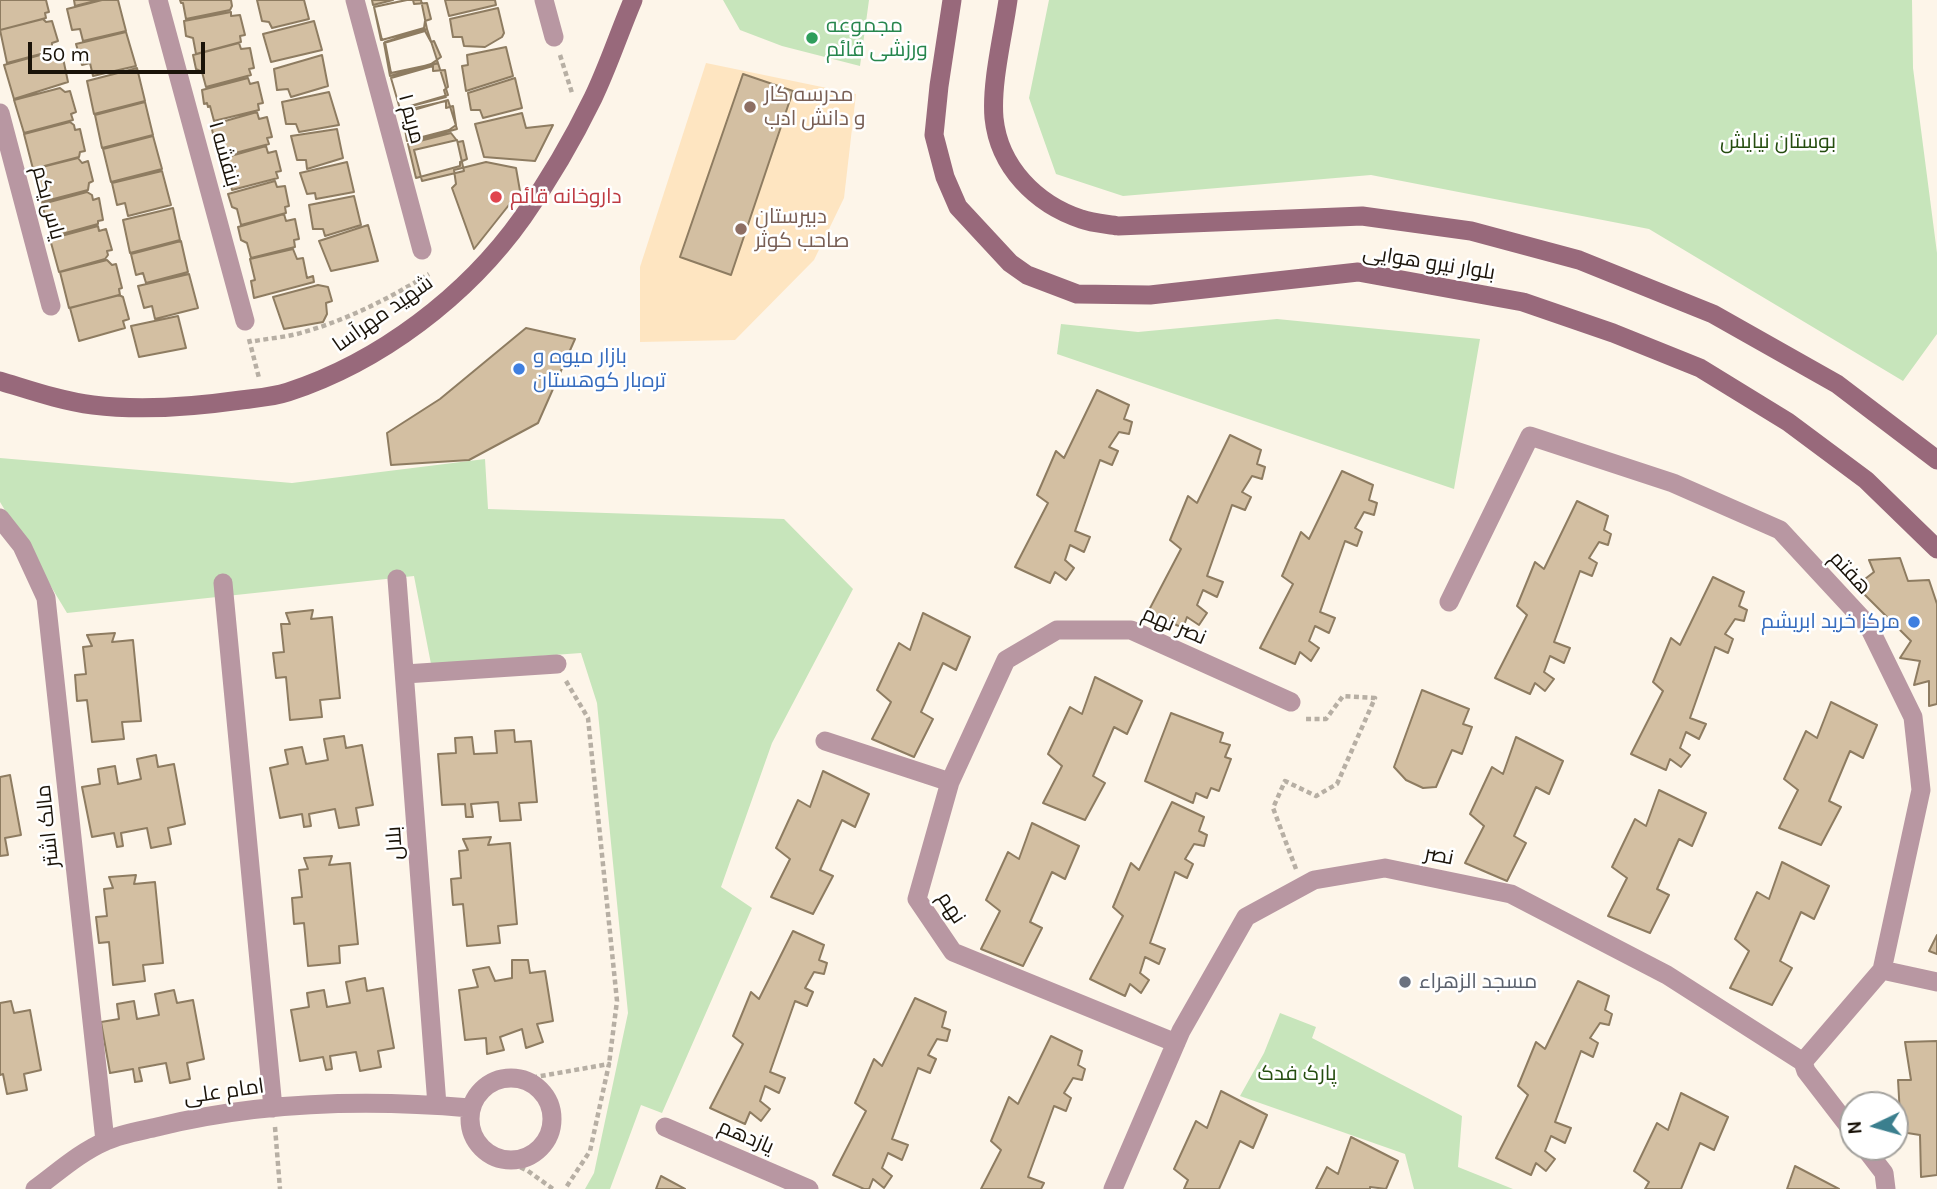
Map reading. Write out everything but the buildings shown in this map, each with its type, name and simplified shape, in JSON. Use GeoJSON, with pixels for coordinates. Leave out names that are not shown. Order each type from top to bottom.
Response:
{"type":"FeatureCollection","features":[{"type":"Feature","properties":{"kind":"main road","name":"شهید مهرآسا"},"geometry":{"type":"LineString","coordinates":[[0,381],[69,400],[142,408],[210,405],[286,393],[349,368],[436,309],[487,261],[522,219],[547,181],[593,97],[633,0]]}},
{"type":"Feature","properties":{"kind":"main road","name":"بلوار نیرو هوایی"},"geometry":{"type":"LineString","coordinates":[[952,0],[934,135],[945,177],[958,207],[1004,257],[1027,275],[1077,294],[1119,296],[1160,294],[1358,272],[1523,302],[1613,332],[1700,368],[1788,422],[1866,480],[1937,549]]}},
{"type":"Feature","properties":{"kind":"main road","name":"بلوار نیرو هوایی"},"geometry":{"type":"LineString","coordinates":[[1008,0],[996,74],[994,118],[1001,146],[1014,174],[1044,202],[1081,219],[1118,226],[1362,216],[1471,231],[1579,260],[1713,314],[1837,384],[1937,460]]}},
{"type":"Feature","properties":{"kind":"street","name":"بنفشه ۱"},"geometry":{"type":"LineString","coordinates":[[158,0],[245,321]]}},
{"type":"Feature","properties":{"kind":"street","name":"مریم ۱"},"geometry":{"type":"LineString","coordinates":[[355,0],[422,250]]}},
{"type":"Feature","properties":{"kind":"street"},"geometry":{"type":"LineString","coordinates":[[544,0],[554,37]]}},
{"type":"Feature","properties":{"kind":"street","name":"یاس یکم"},"geometry":{"type":"LineString","coordinates":[[0,113],[51,306]]}},
{"type":"Feature","properties":{"kind":"street","name":"هفتم"},"geometry":{"type":"LineString","coordinates":[[1449,603],[1530,436],[1673,483],[1780,530],[1868,625],[1913,717],[1922,790],[1882,970],[1803,1062]]}},
{"type":"Feature","properties":{"kind":"street","name":"مالک اشتر"},"geometry":{"type":"LineString","coordinates":[[0,518],[22,546],[46,598],[105,1141]]}},
{"type":"Feature","properties":{"kind":"street","name":"بلال"},"geometry":{"type":"LineString","coordinates":[[397,579],[437,1105]]}},
{"type":"Feature","properties":{"kind":"street"},"geometry":{"type":"LineString","coordinates":[[223,583],[273,1108]]}},
{"type":"Feature","properties":{"kind":"street","name":"نصر نهم"},"geometry":{"type":"LineString","coordinates":[[950,782],[1006,660],[1057,630],[1131,630],[1291,702]]}},
{"type":"Feature","properties":{"kind":"street"},"geometry":{"type":"LineString","coordinates":[[405,674],[557,664]]}},
{"type":"Feature","properties":{"kind":"street"},"geometry":{"type":"LineString","coordinates":[[825,741],[950,782]]}},
{"type":"Feature","properties":{"kind":"street","name":"نهم"},"geometry":{"type":"LineString","coordinates":[[950,782],[917,899],[953,952],[1176,1043]]}},
{"type":"Feature","properties":{"kind":"street","name":"نصر"},"geometry":{"type":"LineString","coordinates":[[1113,1189],[1176,1043],[1246,917],[1314,880],[1385,868],[1511,894],[1667,975],[1803,1062],[1806,1072],[1839,1114]]}},
{"type":"Feature","properties":{"kind":"street"},"geometry":{"type":"LineString","coordinates":[[1882,970],[1937,982]]}},
{"type":"Feature","properties":{"kind":"street"},"geometry":{"type":"LineString","coordinates":[[497,1079],[524,1079],[536,1085],[551,1108],[549,1135],[542,1146],[531,1155],[518,1160],[505,1160],[486,1151],[472,1135],[470,1108],[476,1095],[497,1079]]}},
{"type":"Feature","properties":{"kind":"street","name":"امام علی"},"geometry":{"type":"LineString","coordinates":[[35,1189],[105,1141],[201,1116],[343,1104],[470,1108]]}},
{"type":"Feature","properties":{"kind":"street","name":"یازدهم"},"geometry":{"type":"LineString","coordinates":[[665,1127],[810,1189]]}},
{"type":"Feature","properties":{"kind":"street"},"geometry":{"type":"LineString","coordinates":[[1875,1161],[1884,1173],[1886,1189]]}},
{"type":"Feature","properties":{"kind":"path"},"geometry":{"type":"LineString","coordinates":[[554,37],[581,120]]}},
{"type":"Feature","properties":{"kind":"path"},"geometry":{"type":"LineString","coordinates":[[422,250],[436,309]]}},
{"type":"Feature","properties":{"kind":"path"},"geometry":{"type":"LineString","coordinates":[[250,341],[301,333],[348,318],[384,301],[429,274]]}},
{"type":"Feature","properties":{"kind":"path"},"geometry":{"type":"LineString","coordinates":[[245,321],[264,397]]}},
{"type":"Feature","properties":{"kind":"path"},"geometry":{"type":"LineString","coordinates":[[557,664],[588,718],[617,1000],[608,1064],[590,1151],[565,1189]]}},
{"type":"Feature","properties":{"kind":"path"},"geometry":{"type":"LineString","coordinates":[[1291,702],[1302,719],[1326,719],[1343,696],[1375,698],[1337,784],[1316,796],[1285,781],[1273,808],[1303,886]]}},
{"type":"Feature","properties":{"kind":"path"},"geometry":{"type":"LineString","coordinates":[[524,1079],[608,1064]]}},
{"type":"Feature","properties":{"kind":"path"},"geometry":{"type":"LineString","coordinates":[[273,1108],[280,1189]]}},
{"type":"Feature","properties":{"kind":"path"},"geometry":{"type":"LineString","coordinates":[[505,1160],[528,1171],[553,1189]]}},
{"type":"Feature","properties":{"kind":"shaded area","name":"دبيرستان صاحب كوثر"},"geometry":{"type":"Polygon","coordinates":[[[706,63],[856,94],[844,198],[814,260],[735,340],[640,342],[640,267],[706,63]]]}},
{"type":"Feature","properties":{"kind":"green space","name":"مجموعه ورزشی قائم"},"geometry":{"type":"Polygon","coordinates":[[[723,0],[869,0],[860,66],[782,46],[740,30],[723,0]]]}},
{"type":"Feature","properties":{"kind":"green space","name":"بوستان نیایش"},"geometry":{"type":"Polygon","coordinates":[[[1049,0],[1912,0],[1913,68],[1937,253],[1937,334],[1903,381],[1649,229],[1371,175],[1123,196],[1056,174],[1029,98],[1049,0]]]}},
{"type":"Feature","properties":{"kind":"green space"},"geometry":{"type":"Polygon","coordinates":[[[1277,319],[1480,339],[1454,489],[1057,354],[1061,324],[1138,332],[1277,319]]]}},
{"type":"Feature","properties":{"kind":"green space"},"geometry":{"type":"Polygon","coordinates":[[[0,458],[292,483],[485,459],[488,509],[784,519],[853,589],[772,743],[721,887],[752,908],[662,1113],[641,1105],[610,1189],[585,1189],[594,1173],[628,1013],[597,703],[581,653],[431,664],[414,576],[67,613],[0,502],[0,458]]]}},
{"type":"Feature","properties":{"kind":"green space","name":"پارک فدک"},"geometry":{"type":"Polygon","coordinates":[[[1280,1013],[1316,1027],[1312,1038],[1462,1116],[1458,1167],[1513,1189],[1414,1189],[1405,1154],[1240,1096],[1264,1053],[1280,1013]]]}},
{"type":"Feature","properties":{"kind":"place","name":"مجموعه ورزشی قائم"},"geometry":{"type":"Point","coordinates":[812,38]}},
{"type":"Feature","properties":{"kind":"place","name":"مدرسه کار و دانش ادب"},"geometry":{"type":"Point","coordinates":[750,107]}},
{"type":"Feature","properties":{"kind":"place","name":"داروخانه قائم"},"geometry":{"type":"Point","coordinates":[496,197]}},
{"type":"Feature","properties":{"kind":"place","name":"دبيرستان صاحب كوثر"},"geometry":{"type":"Point","coordinates":[741,229]}},
{"type":"Feature","properties":{"kind":"place","name":"بازار میوه و تره‌بار کوهستان"},"geometry":{"type":"Point","coordinates":[519,369]}},
{"type":"Feature","properties":{"kind":"place","name":"مرکز خرید ابریشم"},"geometry":{"type":"Point","coordinates":[1914,622]}},
{"type":"Feature","properties":{"kind":"place","name":"مسجد الزهراء"},"geometry":{"type":"Point","coordinates":[1405,982]}}]}
